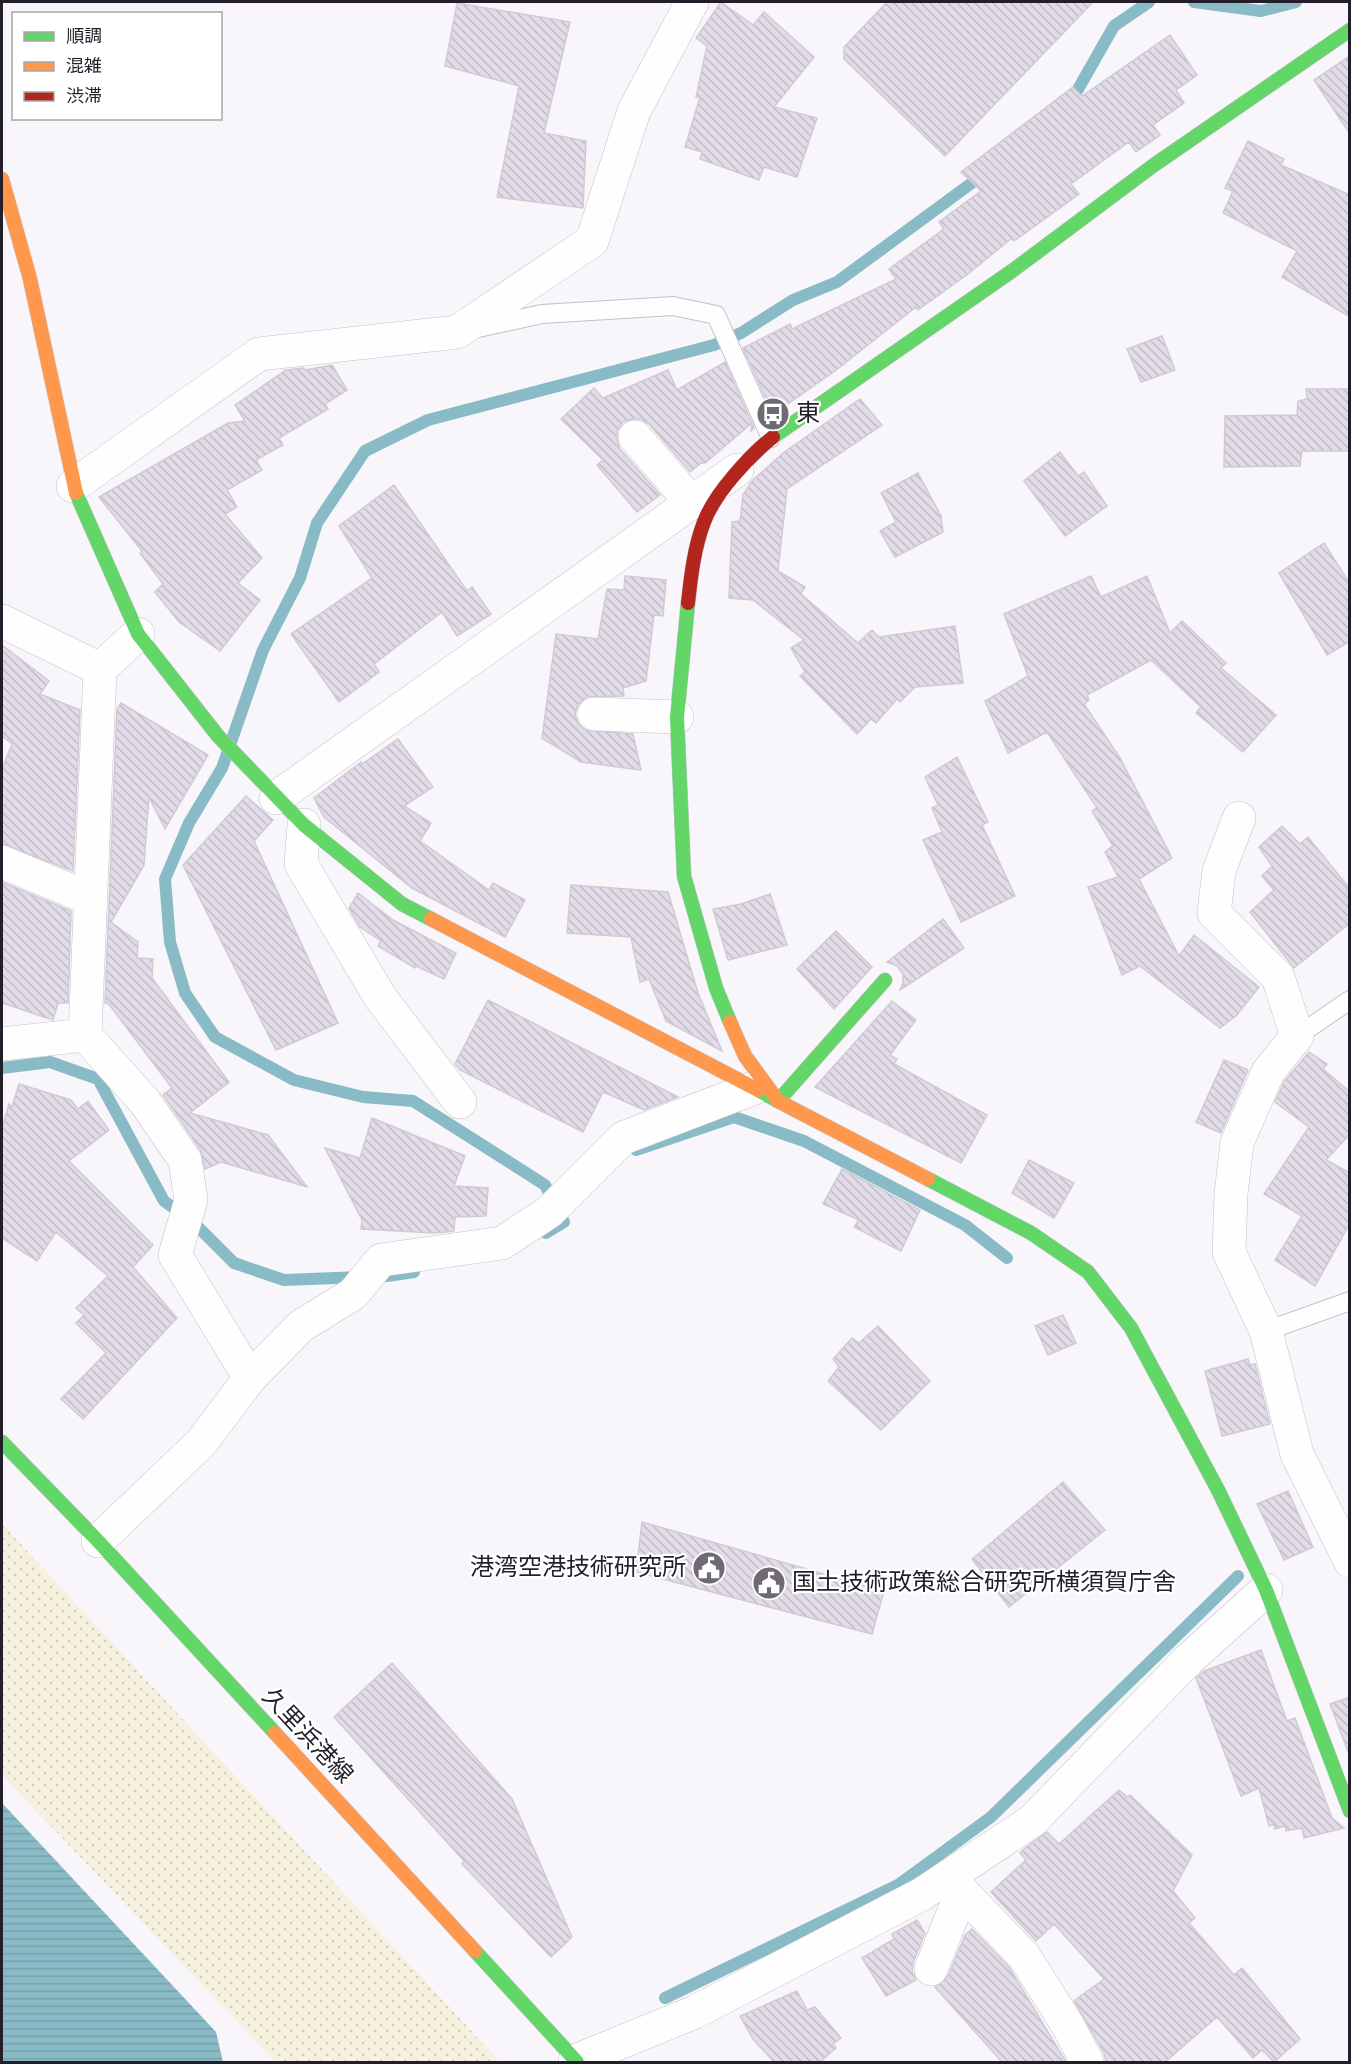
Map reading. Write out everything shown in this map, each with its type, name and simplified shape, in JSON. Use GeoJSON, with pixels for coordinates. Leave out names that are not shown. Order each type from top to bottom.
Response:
{"type":"FeatureCollection","features":[{"type":"Feature","properties":{"kind":"street"},"geometry":{"type":"LineString","coordinates":[[74,486],[259,354],[457,332],[592,241],[634,111],[692,2]]}},
{"type":"Feature","properties":{"kind":"street"},"geometry":{"type":"LineString","coordinates":[[276,798],[738,469],[771,438],[1012,271],[1154,165],[1350,30]]}},
{"type":"Feature","properties":{"kind":"street"},"geometry":{"type":"LineString","coordinates":[[2,179],[30,279],[74,486],[138,634],[218,736],[304,825],[402,904],[1031,1233],[1088,1272],[1131,1328],[1218,1490],[1266,1590],[1350,1812]]}},
{"type":"Feature","properties":{"kind":"street"},"geometry":{"type":"LineString","coordinates":[[635,437],[691,502]]}},
{"type":"Feature","properties":{"kind":"street"},"geometry":{"type":"LineString","coordinates":[[738,469],[704,520],[692,566],[677,717],[684,876],[720,998],[745,1056],[766,1094]]}},
{"type":"Feature","properties":{"kind":"street"},"geometry":{"type":"LineString","coordinates":[[2,621],[100,669]]}},
{"type":"Feature","properties":{"kind":"street"},"geometry":{"type":"LineString","coordinates":[[138,634],[100,669],[85,1035],[145,1101],[185,1160],[191,1200],[175,1255],[250,1378]]}},
{"type":"Feature","properties":{"kind":"street"},"geometry":{"type":"LineString","coordinates":[[594,714],[677,717]]}},
{"type":"Feature","properties":{"kind":"street"},"geometry":{"type":"LineString","coordinates":[[1239,818],[1220,872],[1214,913],[1278,977],[1297,1036],[1268,1072],[1237,1143],[1231,1194],[1229,1252],[1266,1331],[1296,1454],[1350,1561]]}},
{"type":"Feature","properties":{"kind":"street"},"geometry":{"type":"LineString","coordinates":[[304,825],[301,864],[380,997],[460,1102]]}},
{"type":"Feature","properties":{"kind":"street"},"geometry":{"type":"LineString","coordinates":[[2,862],[91,899]]}},
{"type":"Feature","properties":{"kind":"street"},"geometry":{"type":"LineString","coordinates":[[98,1541],[201,1443],[250,1378],[301,1326],[353,1294],[381,1260],[502,1243],[558,1203],[623,1138],[766,1094],[885,980]]}},
{"type":"Feature","properties":{"kind":"street"},"geometry":{"type":"LineString","coordinates":[[2,1044],[85,1035]]}},
{"type":"Feature","properties":{"kind":"street","name":"久里浜港線"},"geometry":{"type":"LineString","coordinates":[[2,1442],[98,1541],[576,2062]]}},
{"type":"Feature","properties":{"kind":"street"},"geometry":{"type":"LineString","coordinates":[[576,2062],[695,2012],[922,1894],[955,1884],[1032,1821],[1188,1660],[1266,1590]]}},
{"type":"Feature","properties":{"kind":"street"},"geometry":{"type":"LineString","coordinates":[[931,1968],[955,1884]]}},
{"type":"Feature","properties":{"kind":"street"},"geometry":{"type":"LineString","coordinates":[[955,1884],[1024,1956],[1067,2024],[1087,2062]]}},
{"type":"Feature","properties":{"kind":"lane"},"geometry":{"type":"LineString","coordinates":[[457,332],[542,314],[673,306],[716,315],[724,328],[731,351],[771,438]]}},
{"type":"Feature","properties":{"kind":"lane"},"geometry":{"type":"LineString","coordinates":[[1297,1036],[1350,1000]]}},
{"type":"Feature","properties":{"kind":"lane"},"geometry":{"type":"LineString","coordinates":[[1266,1331],[1350,1301]]}},
{"type":"Feature","properties":{"kind":"sand"},"geometry":{"type":"Polygon","coordinates":[[[2,1524],[500,2062],[276,2062],[2,1775],[2,1524]]]}},
{"type":"Feature","properties":{"kind":"water"},"geometry":{"type":"Polygon","coordinates":[[[2,1803],[216,2032],[223,2062],[2,2062],[2,1803]]]}},
{"type":"Feature","properties":{"kind":"building"},"geometry":{"type":"Polygon","coordinates":[[[721,2],[753,25],[764,12],[814,57],[774,107],[817,118],[797,177],[764,167],[759,180],[700,159],[702,152],[685,147],[700,97],[696,97],[707,46],[696,38],[721,2]]]}},
{"type":"Feature","properties":{"kind":"building"},"geometry":{"type":"Polygon","coordinates":[[[887,2],[1093,2],[945,156],[844,59],[844,47],[887,2]]]}},
{"type":"Feature","properties":{"kind":"building"},"geometry":{"type":"Polygon","coordinates":[[[457,3],[570,22],[544,133],[586,141],[583,208],[497,197],[519,86],[445,66],[457,3]]]}},
{"type":"Feature","properties":{"kind":"building"},"geometry":{"type":"Polygon","coordinates":[[[1170,35],[1197,75],[1176,90],[1184,103],[1153,125],[1160,135],[1136,152],[1129,142],[1071,184],[1079,194],[1014,241],[1012,238],[968,274],[918,310],[916,307],[835,371],[773,414],[743,348],[790,324],[792,329],[896,279],[889,269],[944,229],[939,222],[981,191],[961,172],[1073,87],[1082,96],[1170,35]]]}},
{"type":"Feature","properties":{"kind":"building"},"geometry":{"type":"Polygon","coordinates":[[[1350,56],[1350,134],[1314,80],[1350,56]]]}},
{"type":"Feature","properties":{"kind":"building"},"geometry":{"type":"Polygon","coordinates":[[[1248,141],[1284,159],[1281,165],[1350,195],[1350,317],[1282,277],[1297,251],[1223,213],[1233,191],[1225,188],[1248,141]]]}},
{"type":"Feature","properties":{"kind":"building"},"geometry":{"type":"Polygon","coordinates":[[[1162,336],[1175,370],[1141,382],[1127,349],[1162,336]]]}},
{"type":"Feature","properties":{"kind":"building"},"geometry":{"type":"Polygon","coordinates":[[[725,362],[752,423],[705,463],[701,463],[690,472],[649,424],[641,419],[623,422],[617,431],[620,449],[660,495],[637,512],[597,465],[603,460],[561,419],[594,388],[603,398],[668,370],[677,390],[725,362]]]}},
{"type":"Feature","properties":{"kind":"building"},"geometry":{"type":"Polygon","coordinates":[[[332,365],[347,390],[325,404],[328,409],[279,438],[283,445],[256,460],[262,470],[227,490],[237,507],[225,514],[262,558],[238,583],[260,600],[220,651],[179,622],[155,592],[163,584],[140,553],[142,551],[99,497],[228,423],[245,421],[235,405],[286,370],[304,368],[305,370],[332,365]]]}},
{"type":"Feature","properties":{"kind":"building"},"geometry":{"type":"Polygon","coordinates":[[[1306,389],[1350,389],[1350,451],[1302,451],[1300,466],[1224,467],[1225,416],[1297,415],[1298,401],[1307,399],[1306,389]]]}},
{"type":"Feature","properties":{"kind":"building"},"geometry":{"type":"Polygon","coordinates":[[[860,399],[882,425],[787,489],[778,571],[805,587],[801,594],[858,643],[872,630],[879,637],[955,626],[963,683],[915,687],[900,702],[897,699],[876,723],[871,719],[857,734],[800,676],[805,672],[791,648],[804,640],[753,600],[729,598],[732,522],[740,521],[743,495],[752,481],[783,453],[860,399]]]}},
{"type":"Feature","properties":{"kind":"building"},"geometry":{"type":"Polygon","coordinates":[[[1060,452],[1078,476],[1084,472],[1107,506],[1065,536],[1024,481],[1060,452]]]}},
{"type":"Feature","properties":{"kind":"building"},"geometry":{"type":"Polygon","coordinates":[[[918,473],[941,516],[943,532],[895,557],[880,531],[896,522],[881,493],[918,473]]]}},
{"type":"Feature","properties":{"kind":"building"},"geometry":{"type":"Polygon","coordinates":[[[394,485],[467,591],[472,587],[491,614],[457,636],[442,612],[374,664],[379,672],[339,702],[291,634],[372,578],[339,526],[394,485]]]}},
{"type":"Feature","properties":{"kind":"building"},"geometry":{"type":"Polygon","coordinates":[[[1324,543],[1350,584],[1350,641],[1327,655],[1279,573],[1324,543]]]}},
{"type":"Feature","properties":{"kind":"building"},"geometry":{"type":"Polygon","coordinates":[[[625,576],[666,580],[663,616],[654,615],[646,681],[623,688],[624,696],[586,697],[578,705],[575,714],[578,723],[585,730],[633,734],[641,770],[581,762],[542,738],[556,634],[598,639],[607,589],[624,590],[625,576]]]}},
{"type":"Feature","properties":{"kind":"building"},"geometry":{"type":"Polygon","coordinates":[[[1091,576],[1101,597],[1147,576],[1170,633],[1182,621],[1226,663],[1221,668],[1276,715],[1243,752],[1196,713],[1201,707],[1151,660],[1087,695],[1089,700],[1084,704],[1120,758],[1172,858],[1139,879],[1179,956],[1194,935],[1259,987],[1236,1016],[1220,1028],[1140,966],[1122,975],[1088,887],[1118,877],[1105,852],[1113,846],[1092,811],[1097,808],[1047,732],[1008,753],[985,701],[1028,676],[1004,614],[1091,576]]]}},
{"type":"Feature","properties":{"kind":"building"},"geometry":{"type":"Polygon","coordinates":[[[2,645],[49,681],[40,694],[80,710],[73,871],[2,844],[2,769],[12,744],[2,736],[2,645]]]}},
{"type":"Feature","properties":{"kind":"building"},"geometry":{"type":"Polygon","coordinates":[[[121,703],[208,755],[165,829],[149,797],[144,865],[111,922],[138,942],[137,958],[153,959],[152,978],[229,1082],[190,1113],[268,1135],[307,1187],[221,1162],[205,1169],[200,1149],[163,1095],[172,1088],[108,1003],[105,1003],[117,709],[121,703]]]}},
{"type":"Feature","properties":{"kind":"building"},"geometry":{"type":"Polygon","coordinates":[[[398,739],[433,787],[404,806],[431,823],[420,841],[489,890],[493,883],[525,900],[505,937],[412,888],[324,817],[314,798],[361,762],[362,764],[398,739]]]}},
{"type":"Feature","properties":{"kind":"building"},"geometry":{"type":"Polygon","coordinates":[[[957,757],[988,822],[982,825],[1015,896],[961,922],[923,840],[942,832],[932,808],[938,805],[925,777],[957,757]]]}},
{"type":"Feature","properties":{"kind":"building"},"geometry":{"type":"Polygon","coordinates":[[[246,796],[273,820],[254,841],[338,1023],[276,1050],[183,865],[246,796]]]}},
{"type":"Feature","properties":{"kind":"building"},"geometry":{"type":"Polygon","coordinates":[[[1282,826],[1300,844],[1308,837],[1350,889],[1350,923],[1294,968],[1250,912],[1274,890],[1262,876],[1272,866],[1259,847],[1282,826]]]}},
{"type":"Feature","properties":{"kind":"building"},"geometry":{"type":"Polygon","coordinates":[[[2,882],[71,911],[68,1003],[58,1003],[53,1020],[2,1003],[2,882]]]}},
{"type":"Feature","properties":{"kind":"building"},"geometry":{"type":"Polygon","coordinates":[[[571,885],[668,892],[698,993],[722,1051],[666,1021],[649,979],[640,982],[631,937],[567,933],[571,885]]]}},
{"type":"Feature","properties":{"kind":"building"},"geometry":{"type":"Polygon","coordinates":[[[358,893],[393,920],[456,953],[444,979],[416,966],[415,968],[378,946],[381,941],[360,927],[349,908],[358,893]]]}},
{"type":"Feature","properties":{"kind":"building"},"geometry":{"type":"Polygon","coordinates":[[[770,894],[787,945],[728,960],[713,909],[741,904],[770,894]]]}},
{"type":"Feature","properties":{"kind":"building"},"geometry":{"type":"Polygon","coordinates":[[[943,919],[964,948],[900,990],[903,974],[897,966],[887,962],[943,919]]]}},
{"type":"Feature","properties":{"kind":"building"},"geometry":{"type":"Polygon","coordinates":[[[836,931],[872,967],[834,1009],[797,969],[836,931]]]}},
{"type":"Feature","properties":{"kind":"building"},"geometry":{"type":"Polygon","coordinates":[[[488,1000],[678,1097],[644,1110],[603,1092],[583,1132],[460,1070],[455,1064],[488,1000]]]}},
{"type":"Feature","properties":{"kind":"building"},"geometry":{"type":"Polygon","coordinates":[[[892,1001],[916,1020],[890,1055],[897,1059],[894,1064],[987,1115],[961,1163],[815,1087],[892,1001]]]}},
{"type":"Feature","properties":{"kind":"building"},"geometry":{"type":"Polygon","coordinates":[[[1309,1052],[1327,1064],[1323,1069],[1350,1092],[1350,1134],[1326,1160],[1350,1173],[1350,1223],[1315,1286],[1275,1260],[1302,1216],[1264,1194],[1309,1127],[1275,1102],[1284,1082],[1309,1052]]]}},
{"type":"Feature","properties":{"kind":"building"},"geometry":{"type":"Polygon","coordinates":[[[1224,1060],[1248,1070],[1221,1133],[1196,1122],[1224,1060]]]}},
{"type":"Feature","properties":{"kind":"building"},"geometry":{"type":"Polygon","coordinates":[[[19,1084],[71,1100],[78,1109],[88,1101],[109,1130],[69,1161],[153,1245],[133,1267],[177,1318],[83,1419],[61,1399],[106,1353],[76,1323],[84,1315],[76,1308],[108,1276],[56,1232],[37,1261],[2,1238],[2,1128],[9,1104],[12,1107],[19,1084]]]}},
{"type":"Feature","properties":{"kind":"building"},"geometry":{"type":"Polygon","coordinates":[[[372,1118],[465,1156],[454,1186],[488,1188],[486,1216],[455,1217],[454,1231],[435,1233],[361,1229],[362,1220],[325,1148],[360,1158],[372,1118]]]}},
{"type":"Feature","properties":{"kind":"building"},"geometry":{"type":"Polygon","coordinates":[[[1029,1160],[1074,1183],[1054,1218],[1012,1193],[1029,1160]]]}},
{"type":"Feature","properties":{"kind":"building"},"geometry":{"type":"Polygon","coordinates":[[[842,1169],[920,1210],[901,1251],[854,1227],[859,1220],[823,1204],[842,1169]]]}},
{"type":"Feature","properties":{"kind":"building"},"geometry":{"type":"Polygon","coordinates":[[[1063,1315],[1076,1343],[1048,1355],[1035,1326],[1063,1315]]]}},
{"type":"Feature","properties":{"kind":"building"},"geometry":{"type":"Polygon","coordinates":[[[878,1326],[930,1381],[881,1430],[828,1381],[839,1367],[833,1359],[852,1338],[859,1343],[878,1326]]]}},
{"type":"Feature","properties":{"kind":"building"},"geometry":{"type":"Polygon","coordinates":[[[1248,1359],[1250,1365],[1255,1364],[1270,1424],[1222,1436],[1205,1371],[1248,1359]]]}},
{"type":"Feature","properties":{"kind":"building"},"geometry":{"type":"Polygon","coordinates":[[[1063,1482],[1105,1530],[1009,1607],[972,1559],[1063,1482]]]}},
{"type":"Feature","properties":{"kind":"building"},"geometry":{"type":"Polygon","coordinates":[[[1288,1491],[1313,1547],[1284,1560],[1257,1504],[1288,1491]]]}},
{"type":"Feature","properties":{"kind":"building"},"geometry":{"type":"Polygon","coordinates":[[[642,1522],[884,1591],[872,1634],[636,1572],[642,1522]]]}},
{"type":"Feature","properties":{"kind":"building"},"geometry":{"type":"Polygon","coordinates":[[[1261,1650],[1287,1721],[1295,1718],[1332,1818],[1344,1828],[1304,1838],[1302,1828],[1286,1831],[1285,1826],[1275,1829],[1274,1824],[1269,1826],[1259,1788],[1241,1796],[1196,1678],[1204,1671],[1261,1650]]]}},
{"type":"Feature","properties":{"kind":"building"},"geometry":{"type":"Polygon","coordinates":[[[392,1663],[512,1799],[572,1937],[551,1957],[462,1864],[464,1861],[334,1717],[392,1663]]]}},
{"type":"Feature","properties":{"kind":"building"},"geometry":{"type":"Polygon","coordinates":[[[1350,1697],[1350,1757],[1330,1704],[1350,1697]]]}},
{"type":"Feature","properties":{"kind":"building"},"geometry":{"type":"Polygon","coordinates":[[[1119,1790],[1127,1797],[1130,1795],[1192,1855],[1173,1891],[1195,1918],[1189,1923],[1234,1975],[1242,1968],[1300,2039],[1274,2062],[1262,2050],[1253,2058],[1217,2017],[1165,2062],[1106,2062],[1104,2053],[1074,2001],[1104,1979],[1054,1924],[1036,1941],[991,1892],[1026,1860],[1020,1853],[1024,1849],[1047,1832],[1059,1844],[1119,1790]]]}},
{"type":"Feature","properties":{"kind":"building"},"geometry":{"type":"Polygon","coordinates":[[[917,1920],[925,1933],[913,1963],[912,1971],[916,1980],[886,1996],[862,1958],[894,1939],[892,1934],[917,1920]]]}},
{"type":"Feature","properties":{"kind":"building"},"geometry":{"type":"Polygon","coordinates":[[[972,1929],[1009,1967],[1066,2062],[1002,2062],[935,1987],[948,1976],[965,1935],[972,1929]]]}},
{"type":"Feature","properties":{"kind":"building"},"geometry":{"type":"Polygon","coordinates":[[[797,1991],[807,2010],[815,2007],[841,2038],[833,2044],[836,2048],[820,2062],[774,2062],[753,2039],[740,2016],[797,1991]]]}},
{"type":"Feature","properties":{"kind":"waterway"},"geometry":{"type":"LineString","coordinates":[[1069,105],[1114,26],[1149,2]]}},
{"type":"Feature","properties":{"kind":"waterway"},"geometry":{"type":"LineString","coordinates":[[1194,2],[1261,11],[1296,2]]}},
{"type":"Feature","properties":{"kind":"waterway"},"geometry":{"type":"LineString","coordinates":[[546,1233],[564,1222],[545,1185],[413,1101],[363,1097],[294,1080],[215,1037],[185,993],[170,942],[165,879],[189,823],[222,768],[263,650],[300,578],[317,523],[365,451],[428,420],[714,345],[741,333],[793,300],[837,282],[984,174]]}},
{"type":"Feature","properties":{"kind":"waterway"},"geometry":{"type":"LineString","coordinates":[[2,1068],[50,1062],[98,1079],[164,1201],[193,1222],[234,1263],[284,1280],[387,1276],[414,1272]]}},
{"type":"Feature","properties":{"kind":"waterway"},"geometry":{"type":"LineString","coordinates":[[636,1150],[734,1117],[804,1141],[965,1225],[1007,1258]]}},
{"type":"Feature","properties":{"kind":"waterway"},"geometry":{"type":"LineString","coordinates":[[665,1998],[898,1885],[991,1817],[1238,1576]]}},
{"type":"Feature","properties":{"kind":"traffic: fast"},"geometry":{"type":"LineString","coordinates":[[773,437],[1012,271],[1154,165],[1350,30]]}},
{"type":"Feature","properties":{"kind":"traffic: fast"},"geometry":{"type":"LineString","coordinates":[[76,493],[138,634],[218,736],[304,825],[402,904],[431,919]]}},
{"type":"Feature","properties":{"kind":"traffic: fast"},"geometry":{"type":"LineString","coordinates":[[688,603],[677,717],[684,876],[716,988],[730,1022]]}},
{"type":"Feature","properties":{"kind":"traffic: fast"},"geometry":{"type":"LineString","coordinates":[[758,1090],[778,1101],[885,980]]}},
{"type":"Feature","properties":{"kind":"traffic: fast"},"geometry":{"type":"LineString","coordinates":[[928,1179],[1031,1233],[1088,1272],[1131,1328],[1218,1490],[1266,1590],[1350,1811]]}},
{"type":"Feature","properties":{"kind":"traffic: fast"},"geometry":{"type":"LineString","coordinates":[[2,1442],[98,1541],[275,1733]]}},
{"type":"Feature","properties":{"kind":"traffic: fast"},"geometry":{"type":"LineString","coordinates":[[475,1951],[577,2062]]}},
{"type":"Feature","properties":{"kind":"traffic: slow"},"geometry":{"type":"LineString","coordinates":[[2,179],[30,279],[76,493]]}},
{"type":"Feature","properties":{"kind":"traffic: slow"},"geometry":{"type":"LineString","coordinates":[[431,919],[758,1090]]}},
{"type":"Feature","properties":{"kind":"traffic: slow"},"geometry":{"type":"LineString","coordinates":[[730,1022],[745,1056],[778,1101],[928,1179]]}},
{"type":"Feature","properties":{"kind":"traffic: slow"},"geometry":{"type":"LineString","coordinates":[[275,1733],[475,1951]]}},
{"type":"Feature","properties":{"kind":"traffic: jam"},"geometry":{"type":"LineString","coordinates":[[688,603],[695,552],[709,511],[734,476],[773,437]]}},
{"type":"Feature","properties":{"kind":"place","name":"東"},"geometry":{"type":"Point","coordinates":[773,414]}},
{"type":"Feature","properties":{"kind":"place","name":"港湾空港技術研究所"},"geometry":{"type":"Point","coordinates":[709,1568]}},
{"type":"Feature","properties":{"kind":"place","name":"国土技術政策総合研究所横須賀庁舎"},"geometry":{"type":"Point","coordinates":[769,1583]}}]}
